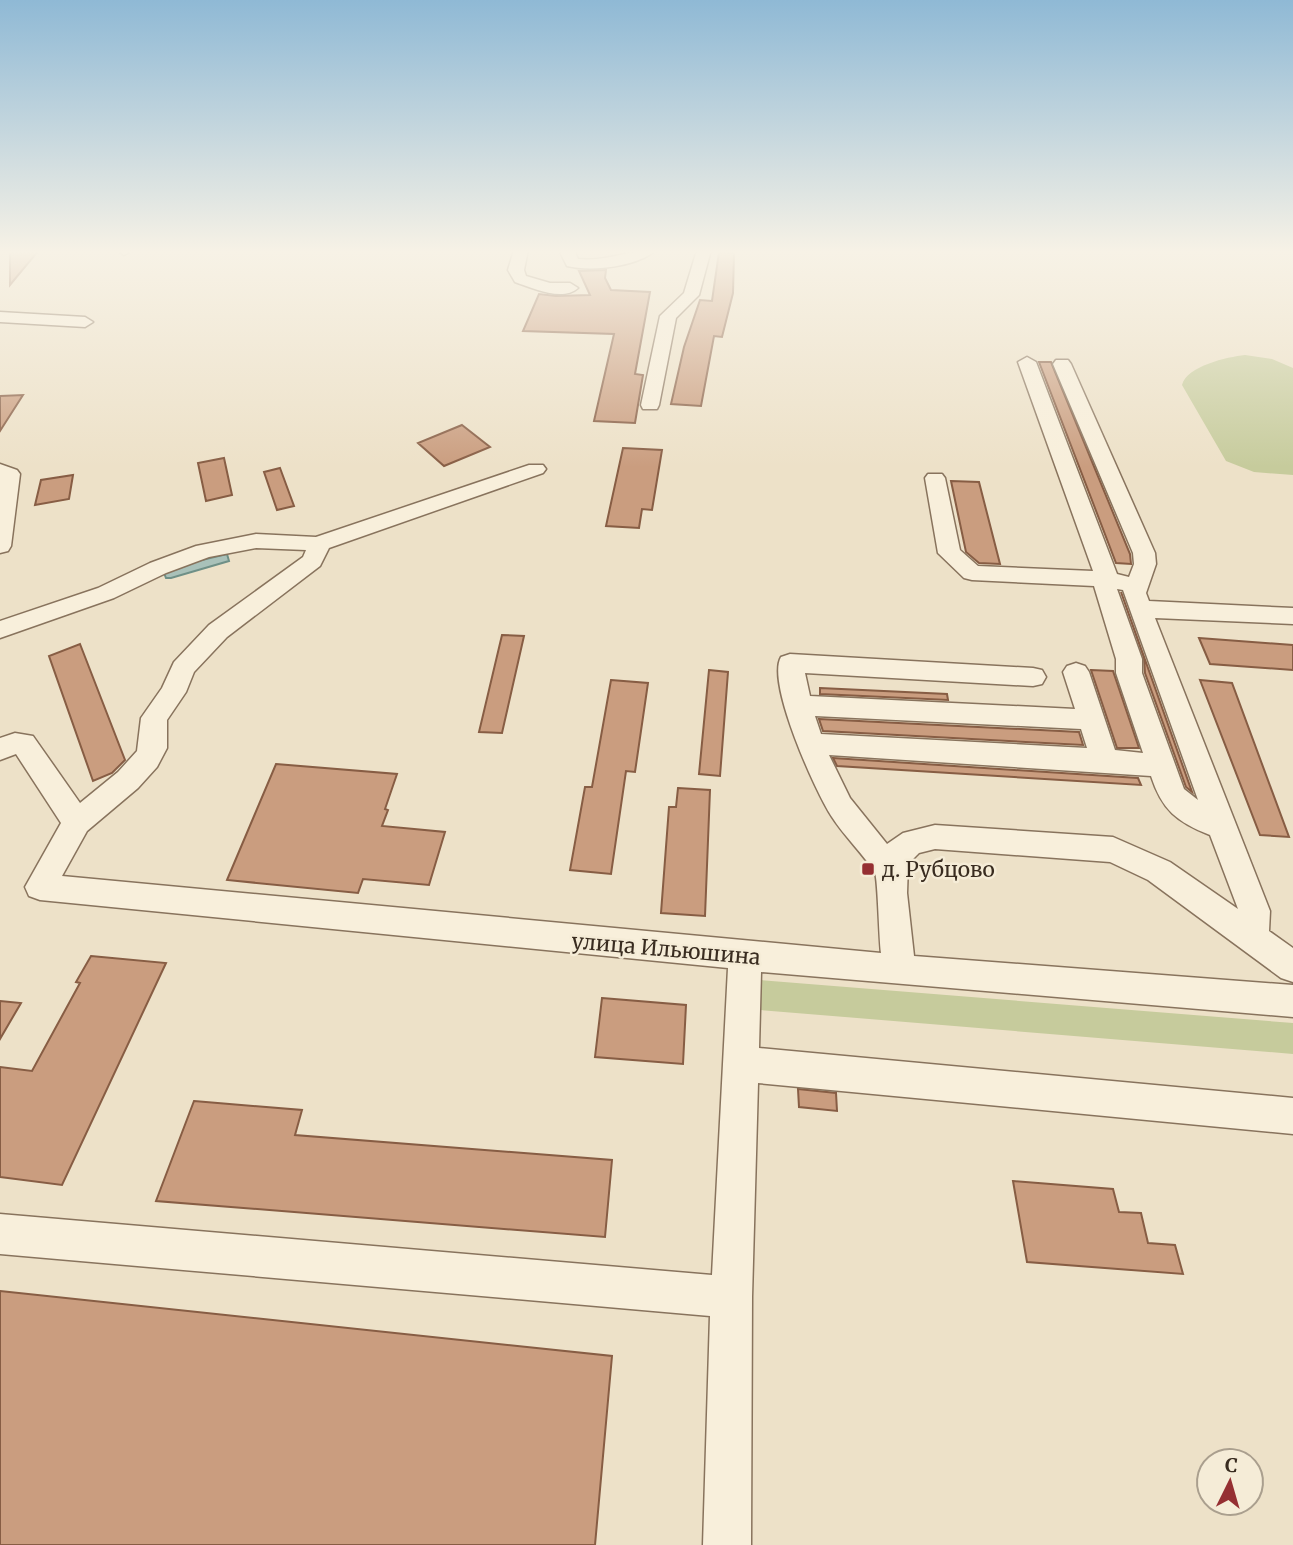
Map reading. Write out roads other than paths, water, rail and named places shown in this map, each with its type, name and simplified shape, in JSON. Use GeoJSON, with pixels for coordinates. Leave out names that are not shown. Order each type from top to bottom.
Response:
{"type":"FeatureCollection","features":[{"type":"Feature","properties":{"kind":"street"},"geometry":{"type":"LineString","coordinates":[[650,405],[667,322]]}},
{"type":"Feature","properties":{"kind":"street"},"geometry":{"type":"LineString","coordinates":[[1027,362],[1105,573],[1105,589],[1129,659],[1129,673],[1172,796],[1201,819],[1223,827]]}},
{"type":"Feature","properties":{"kind":"street"},"geometry":{"type":"LineString","coordinates":[[1062,364],[1143,553],[1140,588],[1254,911],[1253,938]]}},
{"type":"Feature","properties":{"kind":"street"},"geometry":{"type":"LineString","coordinates":[[0,630],[106,593],[158,568],[204,551],[256,541],[318,544],[536,469]]}},
{"type":"Feature","properties":{"kind":"street"},"geometry":{"type":"LineString","coordinates":[[0,470],[10,474],[0,546]]}},
{"type":"Feature","properties":{"kind":"street"},"geometry":{"type":"LineString","coordinates":[[935,478],[949,553],[972,573],[1105,573],[1140,588],[1293,617]]}},
{"type":"Feature","properties":{"kind":"street"},"geometry":{"type":"LineString","coordinates":[[0,749],[23,743],[77,822],[128,780],[147,760],[153,748],[154,718],[173,692],[183,668],[218,631],[312,561],[318,544]]}},
{"type":"Feature","properties":{"kind":"street"},"geometry":{"type":"LineString","coordinates":[[891,870],[851,824],[831,789],[797,705],[790,663],[1033,677]]}},
{"type":"Feature","properties":{"kind":"street"},"geometry":{"type":"LineString","coordinates":[[1076,672],[1104,760]]}},
{"type":"Feature","properties":{"kind":"street"},"geometry":{"type":"LineString","coordinates":[[797,705],[1091,720]]}},
{"type":"Feature","properties":{"kind":"street"},"geometry":{"type":"LineString","coordinates":[[811,744],[1104,760],[1162,766]]}},
{"type":"Feature","properties":{"kind":"street","name":"улица Ильюшина"},"geometry":{"type":"LineString","coordinates":[[77,822],[40,887],[899,970],[1293,1000]]}},
{"type":"Feature","properties":{"kind":"street"},"geometry":{"type":"LineString","coordinates":[[899,970],[891,870],[897,854],[912,842],[935,838],[1113,850],[1159,871],[1293,967]]}},
{"type":"Feature","properties":{"kind":"street"},"geometry":{"type":"LineString","coordinates":[[727,1545],[731,1297],[745,956]]}},
{"type":"Feature","properties":{"kind":"street"},"geometry":{"type":"LineString","coordinates":[[741,1064],[1293,1116]]}},
{"type":"Feature","properties":{"kind":"street"},"geometry":{"type":"LineString","coordinates":[[0,1234],[731,1297]]}},
{"type":"Feature","properties":{"kind":"water"},"geometry":{"type":"Polygon","coordinates":[[[227,554],[229,561],[171,578],[166,578],[164,573],[168,568],[227,554]]]}},
{"type":"Feature","properties":{"kind":"place","name":"д. Рубцово"},"geometry":{"type":"Point","coordinates":[868,869]}}]}
